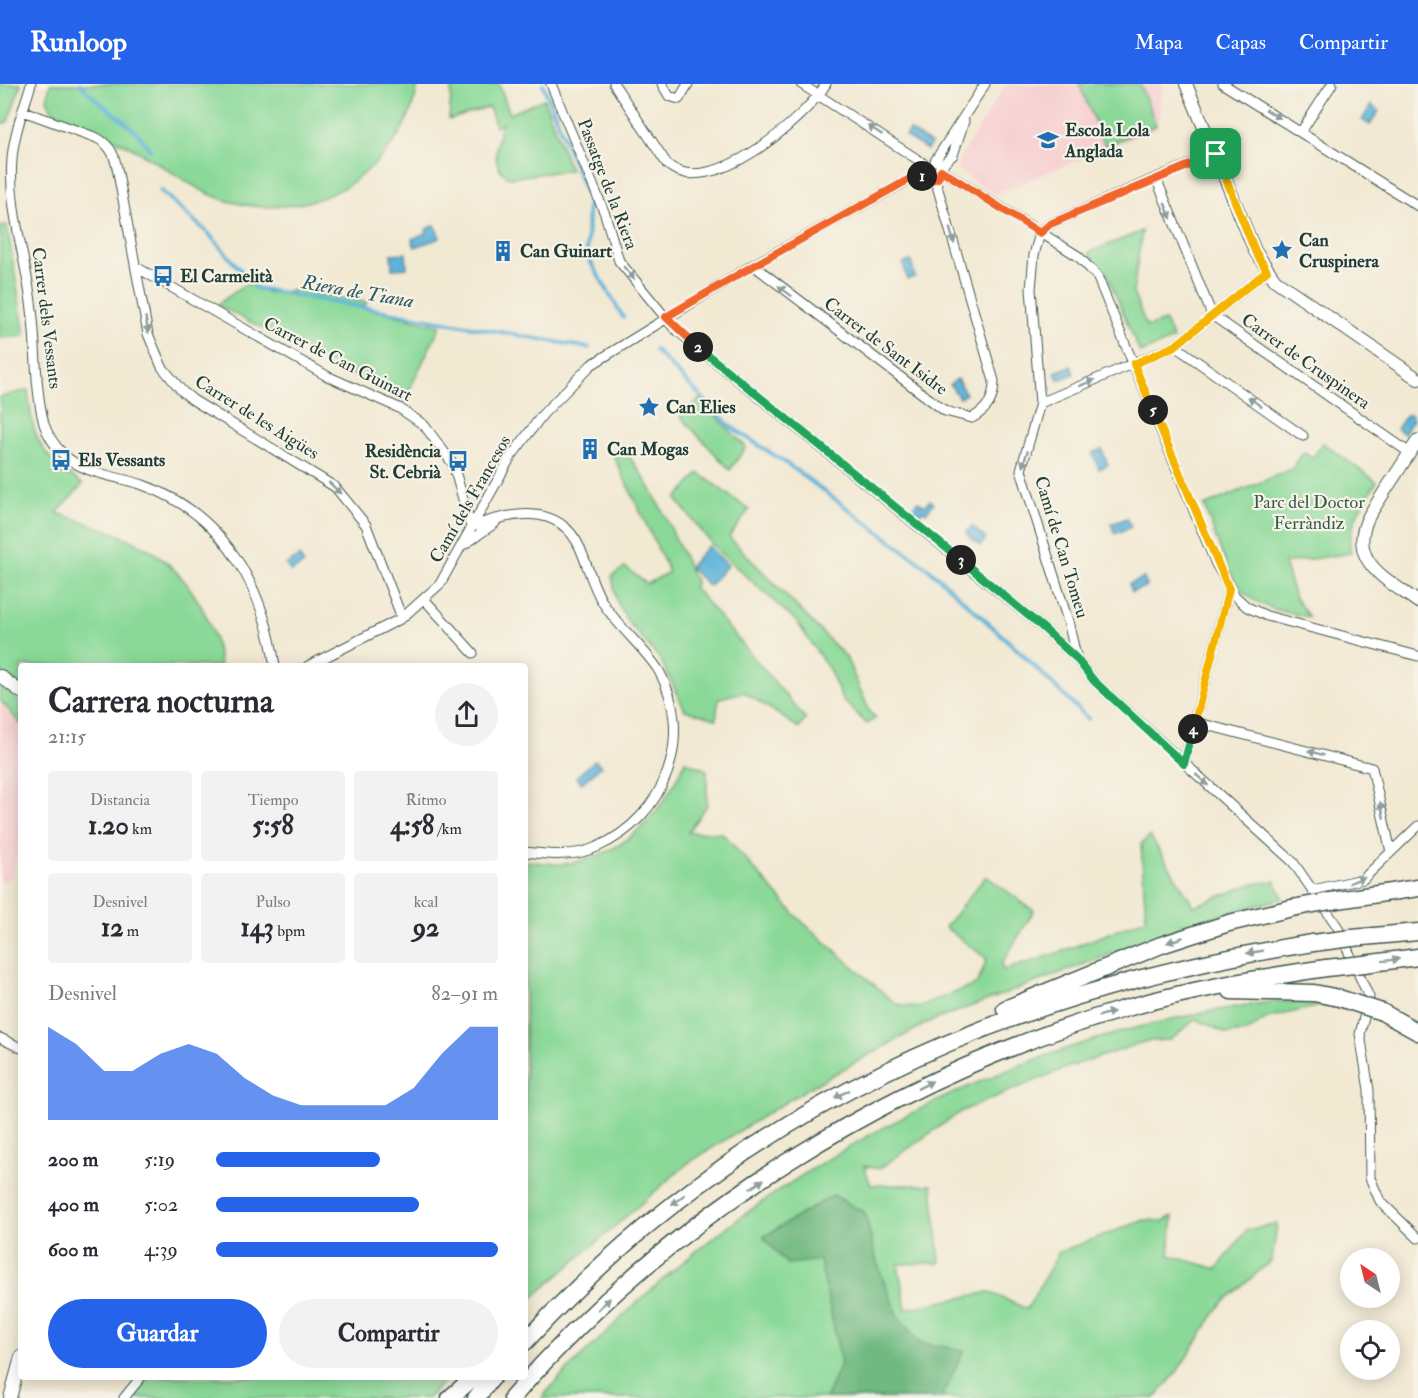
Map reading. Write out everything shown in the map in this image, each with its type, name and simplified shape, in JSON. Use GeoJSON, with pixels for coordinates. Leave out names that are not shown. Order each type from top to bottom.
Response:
{"type":"FeatureCollection","features":[{"type":"Feature","properties":{"kind":"highway"},"geometry":{"type":"LineString","coordinates":[[951,1041],[1017,1003],[1129,956],[1229,923],[1292,908],[1418,888]]}},
{"type":"Feature","properties":{"kind":"highway"},"geometry":{"type":"LineString","coordinates":[[528,1339],[602,1263],[635,1235],[737,1158],[832,1099],[951,1041],[999,1021],[1100,987],[1201,962],[1313,943],[1418,932]]}},
{"type":"Feature","properties":{"kind":"highway"},"geometry":{"type":"LineString","coordinates":[[512,1398],[606,1302],[725,1205],[808,1150],[938,1078],[1040,1036],[1130,1007],[1198,990],[1326,968],[1418,957]]}},
{"type":"Feature","properties":{"kind":"highway"},"geometry":{"type":"LineString","coordinates":[[1198,990],[1314,993],[1339,998],[1382,1012],[1418,1032]]}},
{"type":"Feature","properties":{"kind":"highway"},"geometry":{"type":"LineString","coordinates":[[528,1332],[548,1316]]}},
{"type":"Feature","properties":{"kind":"highway"},"geometry":{"type":"LineString","coordinates":[[526,1398],[562,1345]]}},
{"type":"Feature","properties":{"kind":"highway"},"geometry":{"type":"LineString","coordinates":[[450,1398],[471,1380]]}},
{"type":"Feature","properties":{"kind":"highway"},"geometry":{"type":"LineString","coordinates":[[476,1398],[491,1380]]}},
{"type":"Feature","properties":{"kind":"street","name":"Carrer dels Vessants"},"geometry":{"type":"LineString","coordinates":[[31,84],[12,159],[13,197],[32,304],[41,410],[48,433],[57,448],[73,462],[146,486],[173,500],[218,536],[236,557],[257,593],[269,630],[274,663]]}},
{"type":"Feature","properties":{"kind":"street","name":"Passatge de la Riera"},"geometry":{"type":"LineString","coordinates":[[551,84],[605,214],[619,261],[674,327],[790,424],[998,590],[1076,658],[1094,681],[1293,862],[1337,926],[1369,997],[1360,1034],[1369,1090],[1370,1178],[1380,1201],[1401,1224],[1418,1238]]}},
{"type":"Feature","properties":{"kind":"street"},"geometry":{"type":"LineString","coordinates":[[614,84],[667,164],[686,174],[722,167],[757,149],[791,124],[819,95],[826,84]]}},
{"type":"Feature","properties":{"kind":"street"},"geometry":{"type":"LineString","coordinates":[[662,84],[669,96],[679,99],[688,84]]}},
{"type":"Feature","properties":{"kind":"street"},"geometry":{"type":"LineString","coordinates":[[801,84],[923,163],[939,166],[1091,268],[1229,589],[1247,607],[1278,621],[1415,653]]}},
{"type":"Feature","properties":{"kind":"street"},"geometry":{"type":"LineString","coordinates":[[923,163],[920,174],[926,180],[935,179],[939,166],[965,116],[985,84]]}},
{"type":"Feature","properties":{"kind":"street"},"geometry":{"type":"LineString","coordinates":[[1186,84],[1255,251],[1267,271],[1275,280],[1418,379]]}},
{"type":"Feature","properties":{"kind":"street"},"geometry":{"type":"LineString","coordinates":[[1223,84],[1418,206]]}},
{"type":"Feature","properties":{"kind":"street"},"geometry":{"type":"LineString","coordinates":[[1301,132],[1332,84]]}},
{"type":"Feature","properties":{"kind":"street","name":"Carrer de les Aigües"},"geometry":{"type":"LineString","coordinates":[[23,111],[97,138],[108,145],[114,154],[148,334],[154,352],[172,381],[193,400],[335,487],[366,525],[402,618]]}},
{"type":"Feature","properties":{"kind":"street"},"geometry":{"type":"LineString","coordinates":[[1040,233],[1050,224],[1216,154]]}},
{"type":"Feature","properties":{"kind":"street","name":"Camí dels Francesos"},"geometry":{"type":"LineString","coordinates":[[314,663],[402,618],[440,584],[510,458],[543,414],[586,368],[666,317],[753,266],[920,174]]}},
{"type":"Feature","properties":{"kind":"street"},"geometry":{"type":"LineString","coordinates":[[1156,178],[1212,315]]}},
{"type":"Feature","properties":{"kind":"street","name":"Carrer de Sant Isidre"},"geometry":{"type":"LineString","coordinates":[[753,266],[945,411],[972,418],[984,411],[994,395],[994,381],[935,179]]}},
{"type":"Feature","properties":{"kind":"street","name":"Camí de Can Tomeu"},"geometry":{"type":"LineString","coordinates":[[1040,233],[1034,255],[1031,289],[1040,403],[1022,470],[1068,621],[1076,658]]}},
{"type":"Feature","properties":{"kind":"street","name":"Carrer de Can Guinart"},"geometry":{"type":"LineString","coordinates":[[136,267],[327,376],[387,402],[418,421],[434,435],[453,464],[471,527]]}},
{"type":"Feature","properties":{"kind":"street"},"geometry":{"type":"LineString","coordinates":[[1040,403],[1175,346],[1267,271]]}},
{"type":"Feature","properties":{"kind":"street","name":"Carrer de Cruspinera"},"geometry":{"type":"LineString","coordinates":[[1212,315],[1410,453]]}},
{"type":"Feature","properties":{"kind":"street"},"geometry":{"type":"LineString","coordinates":[[1175,346],[1303,436]]}},
{"type":"Feature","properties":{"kind":"street"},"geometry":{"type":"LineString","coordinates":[[1418,440],[1363,527],[1361,541],[1363,552],[1373,567],[1418,602]]}},
{"type":"Feature","properties":{"kind":"street"},"geometry":{"type":"LineString","coordinates":[[471,527],[502,518],[533,513],[551,518],[573,537],[603,603],[652,659],[665,682],[673,705],[676,729],[670,767],[661,790],[631,825],[597,847],[576,853],[528,852]]}},
{"type":"Feature","properties":{"kind":"street"},"geometry":{"type":"LineString","coordinates":[[462,547],[502,518]]}},
{"type":"Feature","properties":{"kind":"street"},"geometry":{"type":"LineString","coordinates":[[1184,764],[1229,589]]}},
{"type":"Feature","properties":{"kind":"street"},"geometry":{"type":"LineString","coordinates":[[424,600],[473,653]]}},
{"type":"Feature","properties":{"kind":"street"},"geometry":{"type":"LineString","coordinates":[[0,676],[18,690]]}},
{"type":"Feature","properties":{"kind":"street"},"geometry":{"type":"LineString","coordinates":[[1195,722],[1372,768],[1391,852]]}},
{"type":"Feature","properties":{"kind":"street"},"geometry":{"type":"LineString","coordinates":[[1312,890],[1363,879],[1418,826]]}},
{"type":"Feature","properties":{"kind":"street"},"geometry":{"type":"LineString","coordinates":[[0,1038],[18,1047]]}},
{"type":"Feature","properties":{"kind":"street"},"geometry":{"type":"LineString","coordinates":[[10,1398],[18,1368]]}},
{"type":"Feature","properties":{"kind":"street"},"geometry":{"type":"LineString","coordinates":[[124,1398],[139,1380]]}},
{"type":"Feature","properties":{"kind":"shaded area","name":"Escola Lola Anglada"},"geometry":{"type":"Polygon","coordinates":[[[1010,84],[1163,84],[1157,128],[995,194],[959,171],[957,163],[1002,90],[1010,84]]]}},
{"type":"Feature","properties":{"kind":"shaded area"},"geometry":{"type":"Polygon","coordinates":[[[0,702],[18,725],[18,849],[12,876],[0,883],[0,702]]]}},
{"type":"Feature","properties":{"kind":"green space"},"geometry":{"type":"Polygon","coordinates":[[[0,84],[21,84],[8,122],[0,124],[0,84]]]}},
{"type":"Feature","properties":{"kind":"green space"},"geometry":{"type":"Polygon","coordinates":[[[50,84],[418,84],[411,111],[399,135],[362,175],[327,196],[287,206],[266,207],[246,205],[207,193],[128,146],[53,112],[47,100],[50,84]]]}},
{"type":"Feature","properties":{"kind":"green space"},"geometry":{"type":"Polygon","coordinates":[[[452,84],[499,84],[510,114],[544,99],[570,170],[509,178],[503,173],[496,160],[496,145],[502,123],[496,127],[489,107],[449,120],[452,84]]]}},
{"type":"Feature","properties":{"kind":"green space"},"geometry":{"type":"Polygon","coordinates":[[[1079,84],[1140,84],[1156,125],[1105,146],[1079,84]]]}},
{"type":"Feature","properties":{"kind":"green space"},"geometry":{"type":"Polygon","coordinates":[[[7,225],[25,336],[0,338],[0,227],[7,225]]]}},
{"type":"Feature","properties":{"kind":"green space"},"geometry":{"type":"Polygon","coordinates":[[[1142,231],[1133,293],[1147,327],[1165,321],[1173,339],[1140,353],[1106,272],[1088,253],[1142,231]]]}},
{"type":"Feature","properties":{"kind":"green space"},"geometry":{"type":"Polygon","coordinates":[[[247,283],[268,293],[298,290],[367,302],[363,307],[440,326],[404,401],[217,305],[247,283]]]}},
{"type":"Feature","properties":{"kind":"green space"},"geometry":{"type":"Polygon","coordinates":[[[28,390],[33,423],[41,446],[68,474],[83,484],[57,513],[129,539],[170,566],[195,595],[204,612],[212,630],[220,663],[18,663],[18,684],[0,671],[0,397],[28,390]]]}},
{"type":"Feature","properties":{"kind":"green space"},"geometry":{"type":"Polygon","coordinates":[[[700,399],[746,447],[730,470],[680,416],[700,399]]]}},
{"type":"Feature","properties":{"kind":"green space","name":"Parc del Doctor Ferràndiz"},"geometry":{"type":"Polygon","coordinates":[[[1323,443],[1377,482],[1361,506],[1353,524],[1351,553],[1284,563],[1295,598],[1309,617],[1269,607],[1254,600],[1240,588],[1222,554],[1204,506],[1292,469],[1304,452],[1312,458],[1323,443]]]}},
{"type":"Feature","properties":{"kind":"green space"},"geometry":{"type":"Polygon","coordinates":[[[621,447],[644,478],[663,512],[696,583],[693,586],[806,719],[799,728],[744,692],[719,698],[716,719],[685,710],[660,659],[628,622],[617,602],[612,576],[625,567],[647,584],[669,572],[613,455],[621,447]]]}},
{"type":"Feature","properties":{"kind":"green space"},"geometry":{"type":"Polygon","coordinates":[[[699,473],[749,510],[729,537],[846,657],[870,712],[876,718],[867,724],[842,699],[830,671],[797,622],[715,548],[676,499],[699,473]]]}},
{"type":"Feature","properties":{"kind":"green space"},"geometry":{"type":"Polygon","coordinates":[[[0,684],[18,700],[18,721],[0,700],[0,684]]]}},
{"type":"Feature","properties":{"kind":"green space"},"geometry":{"type":"Polygon","coordinates":[[[685,761],[707,770],[707,805],[688,832],[722,833],[798,918],[896,1004],[918,1007],[977,984],[987,959],[945,927],[986,876],[1034,911],[1001,965],[1004,970],[1055,954],[1146,919],[1141,844],[1150,836],[1194,906],[1252,884],[1275,881],[1283,898],[1189,925],[929,1022],[805,1090],[688,1163],[528,1301],[528,861],[563,864],[585,860],[604,853],[622,843],[653,815],[676,780],[685,761]]]}},
{"type":"Feature","properties":{"kind":"green space"},"geometry":{"type":"Polygon","coordinates":[[[1280,1001],[1324,1005],[1267,1018],[1246,1032],[1227,1034],[1196,1019],[1170,1040],[1147,1041],[1063,1069],[962,1111],[879,1169],[864,1166],[871,1185],[932,1185],[940,1263],[898,1264],[906,1309],[989,1292],[1027,1309],[1059,1252],[1144,1220],[1163,1221],[1173,1216],[1169,1255],[1217,1269],[1247,1230],[1277,1224],[1272,1260],[1221,1304],[1177,1372],[1155,1398],[542,1398],[573,1364],[675,1269],[750,1211],[830,1158],[916,1111],[1004,1072],[1095,1040],[1188,1016],[1280,1001]]]}},
{"type":"Feature","properties":{"kind":"green space"},"geometry":{"type":"Polygon","coordinates":[[[833,1195],[865,1213],[877,1263],[897,1315],[920,1343],[964,1350],[941,1398],[826,1398],[841,1362],[820,1260],[787,1264],[763,1237],[833,1195]]]}},
{"type":"Feature","properties":{"kind":"green space"},"geometry":{"type":"Polygon","coordinates":[[[145,1380],[445,1380],[428,1398],[133,1398],[145,1380]]]}},
{"type":"Feature","properties":{"kind":"water"},"geometry":{"type":"Polygon","coordinates":[[[1371,105],[1379,111],[1370,125],[1362,120],[1371,105]]]}},
{"type":"Feature","properties":{"kind":"water"},"geometry":{"type":"Polygon","coordinates":[[[909,130],[931,144],[927,150],[905,136],[909,130]]]}},
{"type":"Feature","properties":{"kind":"water"},"geometry":{"type":"Polygon","coordinates":[[[435,225],[440,238],[415,247],[412,239],[427,233],[426,229],[435,225]]]}},
{"type":"Feature","properties":{"kind":"water"},"geometry":{"type":"Polygon","coordinates":[[[406,253],[407,268],[392,269],[391,254],[406,253]]]}},
{"type":"Feature","properties":{"kind":"water"},"geometry":{"type":"Polygon","coordinates":[[[911,261],[915,277],[907,279],[903,263],[911,261]]]}},
{"type":"Feature","properties":{"kind":"water"},"geometry":{"type":"Polygon","coordinates":[[[1071,366],[1074,374],[1058,380],[1055,372],[1071,366]]]}},
{"type":"Feature","properties":{"kind":"water"},"geometry":{"type":"Polygon","coordinates":[[[957,379],[966,394],[959,398],[950,384],[957,379]]]}},
{"type":"Feature","properties":{"kind":"water"},"geometry":{"type":"Polygon","coordinates":[[[1411,414],[1413,420],[1404,434],[1397,429],[1406,415],[1411,414]]]}},
{"type":"Feature","properties":{"kind":"water"},"geometry":{"type":"Polygon","coordinates":[[[1102,449],[1108,465],[1099,469],[1092,453],[1102,449]]]}},
{"type":"Feature","properties":{"kind":"water"},"geometry":{"type":"Polygon","coordinates":[[[930,500],[934,503],[926,513],[923,510],[920,514],[912,508],[918,501],[925,506],[930,500]]]}},
{"type":"Feature","properties":{"kind":"water"},"geometry":{"type":"Polygon","coordinates":[[[1127,518],[1131,527],[1115,534],[1111,524],[1127,518]]]}},
{"type":"Feature","properties":{"kind":"water"},"geometry":{"type":"Polygon","coordinates":[[[972,526],[986,539],[980,546],[966,533],[972,526]]]}},
{"type":"Feature","properties":{"kind":"water"},"geometry":{"type":"Polygon","coordinates":[[[708,546],[728,565],[709,586],[689,567],[708,546]]]}},
{"type":"Feature","properties":{"kind":"water"},"geometry":{"type":"Polygon","coordinates":[[[299,556],[304,564],[291,572],[286,565],[299,556]]]}},
{"type":"Feature","properties":{"kind":"water"},"geometry":{"type":"Polygon","coordinates":[[[1144,578],[1147,586],[1132,592],[1129,584],[1144,578]]]}},
{"type":"Feature","properties":{"kind":"water"},"geometry":{"type":"Polygon","coordinates":[[[595,760],[601,766],[582,783],[576,777],[595,760]]]}},
{"type":"Feature","properties":{"kind":"waterway","name":"Riera de Tiana"},"geometry":{"type":"LineString","coordinates":[[80,84],[135,131],[150,150]]}},
{"type":"Feature","properties":{"kind":"waterway"},"geometry":{"type":"LineString","coordinates":[[543,84],[588,199],[587,256],[623,317]]}},
{"type":"Feature","properties":{"kind":"waterway","name":"Riera de Tiana"},"geometry":{"type":"LineString","coordinates":[[160,190],[209,234],[256,288],[589,348]]}},
{"type":"Feature","properties":{"kind":"waterway","name":"Riera de Tiana"},"geometry":{"type":"LineString","coordinates":[[655,350],[731,427],[786,463],[929,569],[1020,652],[1088,719]]}},
{"type":"Feature","properties":{"kind":"place","name":"Escola Lola Anglada"},"geometry":{"type":"Point","coordinates":[1048,140]}},
{"type":"Feature","properties":{"kind":"place","name":"Can Cruspinera"},"geometry":{"type":"Point","coordinates":[1282,250]}},
{"type":"Feature","properties":{"kind":"place","name":"Can Guinart"},"geometry":{"type":"Point","coordinates":[503,251]}},
{"type":"Feature","properties":{"kind":"place","name":"El Carmelità"},"geometry":{"type":"Point","coordinates":[163,276]}},
{"type":"Feature","properties":{"kind":"place","name":"Can Elies"},"geometry":{"type":"Point","coordinates":[649,407]}},
{"type":"Feature","properties":{"kind":"place","name":"Can Mogas"},"geometry":{"type":"Point","coordinates":[590,449]}},
{"type":"Feature","properties":{"kind":"place","name":"Els Vessants"},"geometry":{"type":"Point","coordinates":[61,460]}},
{"type":"Feature","properties":{"kind":"place","name":"Residència St. Cebrià"},"geometry":{"type":"Point","coordinates":[458,461]}},
{"type":"Feature","properties":{"kind":"route"},"geometry":{"type":"LineString","coordinates":[[1216,154],[1255,251],[1267,271],[1175,346],[1134,364],[1216,564],[1229,589],[1184,764],[1094,681],[1076,658],[1042,627],[909,517],[790,424],[674,327],[666,317],[920,174],[929,181],[938,178],[941,170],[1040,233],[1050,224],[1216,154]]}}]}
